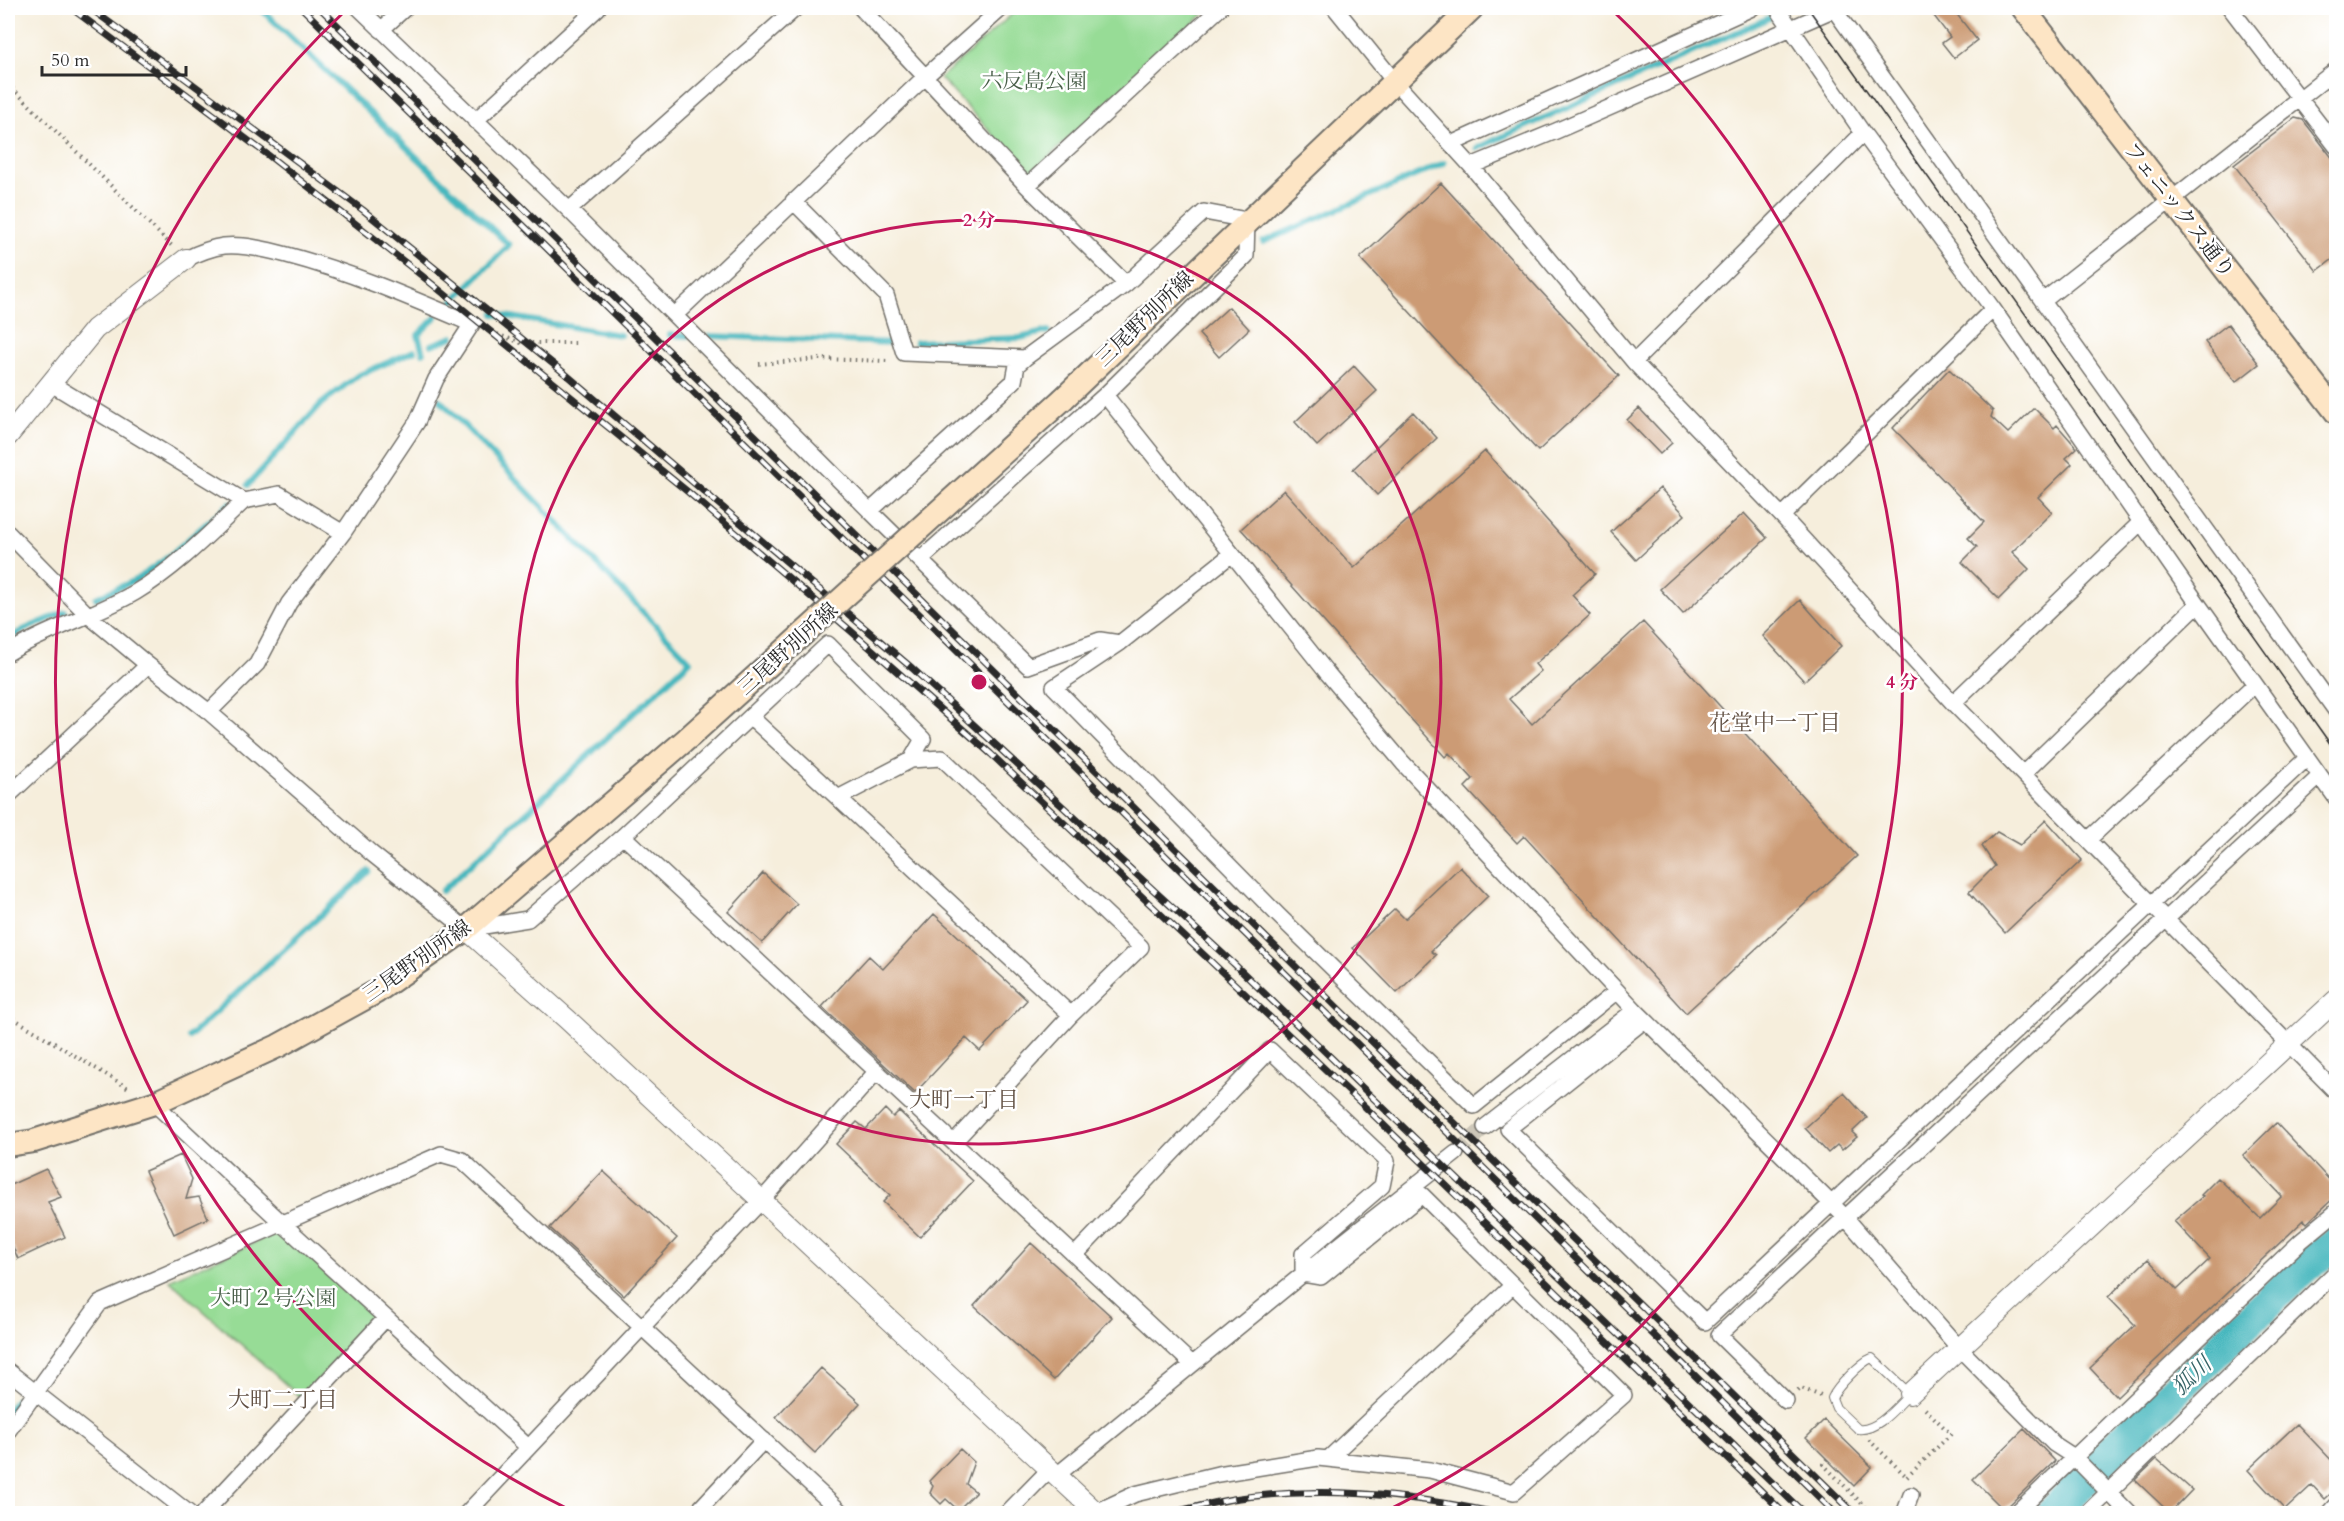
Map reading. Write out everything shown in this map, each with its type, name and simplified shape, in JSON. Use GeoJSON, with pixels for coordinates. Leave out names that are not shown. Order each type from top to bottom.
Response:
{"type":"FeatureCollection","features":[{"type":"Feature","properties":{"kind":"main road","name":"三尾野別所線"},"geometry":{"type":"LineString","coordinates":[[8,1145],[34,1141],[154,1102],[278,1046],[376,992],[466,929],[689,737],[1063,399],[1247,220],[1472,8]]}},
{"type":"Feature","properties":{"kind":"main road","name":"フェニックス通り"},"geometry":{"type":"LineString","coordinates":[[2023,8],[2337,412]]}},
{"type":"Feature","properties":{"kind":"street"},"geometry":{"type":"LineString","coordinates":[[359,8],[569,210],[1028,666],[1100,640],[1120,643]]}},
{"type":"Feature","properties":{"kind":"street"},"geometry":{"type":"LineString","coordinates":[[381,30],[405,8]]}},
{"type":"Feature","properties":{"kind":"street"},"geometry":{"type":"LineString","coordinates":[[475,121],[598,8]]}},
{"type":"Feature","properties":{"kind":"street"},"geometry":{"type":"LineString","coordinates":[[569,210],[796,8]]}},
{"type":"Feature","properties":{"kind":"street"},"geometry":{"type":"LineString","coordinates":[[861,8],[1028,186],[1126,284]]}},
{"type":"Feature","properties":{"kind":"street"},"geometry":{"type":"LineString","coordinates":[[675,315],[926,76],[1002,8]]}},
{"type":"Feature","properties":{"kind":"street"},"geometry":{"type":"LineString","coordinates":[[1028,186],[1220,8]]}},
{"type":"Feature","properties":{"kind":"street"},"geometry":{"type":"LineString","coordinates":[[1335,8],[1394,81],[1471,166],[1634,362],[1782,516],[1953,703],[2337,1092]]}},
{"type":"Feature","properties":{"kind":"street"},"geometry":{"type":"LineString","coordinates":[[1451,144],[1752,8]]}},
{"type":"Feature","properties":{"kind":"street"},"geometry":{"type":"LineString","coordinates":[[1777,8],[1863,133],[1993,309],[2198,604],[2337,798]]}},
{"type":"Feature","properties":{"kind":"street"},"geometry":{"type":"LineString","coordinates":[[1471,166],[1792,29],[1834,8],[2337,711]]}},
{"type":"Feature","properties":{"kind":"street"},"geometry":{"type":"LineString","coordinates":[[2230,8],[2337,146]]}},
{"type":"Feature","properties":{"kind":"street"},"geometry":{"type":"LineString","coordinates":[[2043,301],[2337,70]]}},
{"type":"Feature","properties":{"kind":"street"},"geometry":{"type":"LineString","coordinates":[[1634,362],[1863,133]]}},
{"type":"Feature","properties":{"kind":"street"},"geometry":{"type":"LineString","coordinates":[[793,201],[886,295],[904,353],[1025,357]]}},
{"type":"Feature","properties":{"kind":"street"},"geometry":{"type":"LineString","coordinates":[[870,511],[1014,381],[1017,365],[1025,357],[1126,284],[1204,212],[1247,220],[1246,256],[1105,394],[920,561]]}},
{"type":"Feature","properties":{"kind":"street"},"geometry":{"type":"LineString","coordinates":[[8,436],[95,329],[186,259],[203,250],[226,246],[264,249],[320,264],[399,293],[472,324],[436,379],[417,422],[343,533],[289,603],[257,664],[209,712]]}},
{"type":"Feature","properties":{"kind":"street"},"geometry":{"type":"LineString","coordinates":[[1782,516],[1993,309]]}},
{"type":"Feature","properties":{"kind":"street"},"geometry":{"type":"LineString","coordinates":[[50,383],[244,501]]}},
{"type":"Feature","properties":{"kind":"street"},"geometry":{"type":"LineString","coordinates":[[1105,394],[1328,674],[1403,763],[1640,1015],[1845,1217],[1958,1347],[2053,1443],[2075,1459],[2130,1514]]}},
{"type":"Feature","properties":{"kind":"street"},"geometry":{"type":"LineString","coordinates":[[8,653],[33,638],[136,592],[189,553],[244,501],[279,494],[343,533]]}},
{"type":"Feature","properties":{"kind":"street"},"geometry":{"type":"LineString","coordinates":[[1953,703],[2141,522]]}},
{"type":"Feature","properties":{"kind":"street"},"geometry":{"type":"LineString","coordinates":[[8,533],[88,615],[209,712],[371,853],[466,929],[568,1020],[1097,1513],[1135,1494],[1218,1474],[1329,1458],[1430,1470],[1514,1492],[1624,1395],[1422,1195],[1321,1277],[1303,1274]]}},
{"type":"Feature","properties":{"kind":"street"},"geometry":{"type":"LineString","coordinates":[[1232,554],[1120,643],[1054,687],[1278,915],[1474,1106],[1617,991]]}},
{"type":"Feature","properties":{"kind":"street"},"geometry":{"type":"LineString","coordinates":[[2023,774],[2198,604]]}},
{"type":"Feature","properties":{"kind":"street"},"geometry":{"type":"LineString","coordinates":[[466,929],[528,919],[622,837],[828,645],[924,739],[911,760]]}},
{"type":"Feature","properties":{"kind":"street"},"geometry":{"type":"LineString","coordinates":[[8,796],[148,665]]}},
{"type":"Feature","properties":{"kind":"street"},"geometry":{"type":"LineString","coordinates":[[2088,840],[2255,684]]}},
{"type":"Feature","properties":{"kind":"street"},"geometry":{"type":"LineString","coordinates":[[752,718],[1071,1015]]}},
{"type":"Feature","properties":{"kind":"street"},"geometry":{"type":"LineString","coordinates":[[838,798],[911,760],[942,758],[1141,947],[1071,1015],[954,1142]]}},
{"type":"Feature","properties":{"kind":"street"},"geometry":{"type":"LineString","coordinates":[[1705,1322],[2307,758]]}},
{"type":"Feature","properties":{"kind":"street"},"geometry":{"type":"LineString","coordinates":[[1719,1335],[2320,776]]}},
{"type":"Feature","properties":{"kind":"street"},"geometry":{"type":"LineString","coordinates":[[622,837],[1076,1254],[1192,1364]]}},
{"type":"Feature","properties":{"kind":"street"},"geometry":{"type":"LineString","coordinates":[[1910,1394],[1958,1347],[2337,1000]]}},
{"type":"Feature","properties":{"kind":"street"},"geometry":{"type":"LineString","coordinates":[[1485,1127],[1640,1015]]}},
{"type":"Feature","properties":{"kind":"street"},"geometry":{"type":"LineString","coordinates":[[1640,1015],[1508,1129],[1786,1401]]}},
{"type":"Feature","properties":{"kind":"street"},"geometry":{"type":"LineString","coordinates":[[1076,1254],[1270,1050],[1387,1161],[1382,1186],[1303,1254],[1303,1274]]}},
{"type":"Feature","properties":{"kind":"street"},"geometry":{"type":"LineString","coordinates":[[466,1514],[761,1201],[877,1071]]}},
{"type":"Feature","properties":{"kind":"street"},"geometry":{"type":"LineString","coordinates":[[154,1102],[282,1223],[528,1447]]}},
{"type":"Feature","properties":{"kind":"street"},"geometry":{"type":"LineString","coordinates":[[1006,1514],[1054,1472],[1456,1153]]}},
{"type":"Feature","properties":{"kind":"street"},"geometry":{"type":"LineString","coordinates":[[8,1431],[100,1303],[441,1154],[462,1160],[843,1514]]}},
{"type":"Feature","properties":{"kind":"street"},"geometry":{"type":"LineString","coordinates":[[2015,1514],[2301,1241],[2337,1212]]}},
{"type":"Feature","properties":{"kind":"street"},"geometry":{"type":"LineString","coordinates":[[2086,1514],[2105,1489],[2337,1272]]}},
{"type":"Feature","properties":{"kind":"street"},"geometry":{"type":"LineString","coordinates":[[1329,1458],[1514,1285]]}},
{"type":"Feature","properties":{"kind":"street"},"geometry":{"type":"LineString","coordinates":[[203,1514],[386,1318]]}},
{"type":"Feature","properties":{"kind":"street"},"geometry":{"type":"LineString","coordinates":[[8,1371],[190,1514]]}},
{"type":"Feature","properties":{"kind":"street"},"geometry":{"type":"LineString","coordinates":[[695,1514],[764,1440]]}},
{"type":"Feature","properties":{"kind":"street"},"geometry":{"type":"LineString","coordinates":[[1904,1514],[1911,1495]]}},
{"type":"Feature","properties":{"kind":"street"},"geometry":{"type":"LineString","coordinates":[[2329,1514],[2337,1506]]}},
{"type":"Feature","properties":{"kind":"lane"},"geometry":{"type":"LineString","coordinates":[[1872,1358],[1910,1394],[1868,1429],[1858,1429],[1836,1408],[1832,1400],[1837,1389],[1872,1358]]}},
{"type":"Feature","properties":{"kind":"path"},"geometry":{"type":"LineString","coordinates":[[8,84],[186,259]]}},
{"type":"Feature","properties":{"kind":"path"},"geometry":{"type":"LineString","coordinates":[[472,324],[521,344],[578,343]]}},
{"type":"Feature","properties":{"kind":"path"},"geometry":{"type":"LineString","coordinates":[[759,364],[792,361]]}},
{"type":"Feature","properties":{"kind":"path"},"geometry":{"type":"LineString","coordinates":[[8,1015],[154,1102]]}},
{"type":"Feature","properties":{"kind":"path"},"geometry":{"type":"LineString","coordinates":[[1786,1401],[1801,1388],[1832,1400]]}},
{"type":"Feature","properties":{"kind":"path"},"geometry":{"type":"LineString","coordinates":[[1858,1429],[1907,1477],[1951,1434],[1910,1394]]}},
{"type":"Feature","properties":{"kind":"path"},"geometry":{"type":"LineString","coordinates":[[1827,1459],[1823,1464],[1872,1514]]}},
{"type":"Feature","properties":{"kind":"green space","name":"六反島公園"},"geometry":{"type":"Polygon","coordinates":[[[1019,8],[1210,8],[1030,174],[940,78],[1019,8]]]}},
{"type":"Feature","properties":{"kind":"green space","name":"大町２号公園"},"geometry":{"type":"Polygon","coordinates":[[[281,1231],[376,1317],[301,1398],[169,1280],[281,1231]]]}},
{"type":"Feature","properties":{"kind":"building"},"geometry":{"type":"Polygon","coordinates":[[[1928,8],[1952,8],[1977,40],[1954,58],[1942,43],[1950,37],[1928,8]]]}},
{"type":"Feature","properties":{"kind":"building"},"geometry":{"type":"Polygon","coordinates":[[[2295,118],[2303,120],[2337,164],[2337,256],[2317,271],[2234,165],[2295,118]]]}},
{"type":"Feature","properties":{"kind":"building"},"geometry":{"type":"Polygon","coordinates":[[[1441,183],[1619,376],[1538,451],[1360,258],[1441,183]]]}},
{"type":"Feature","properties":{"kind":"building"},"geometry":{"type":"Polygon","coordinates":[[[1229,307],[1249,329],[1219,357],[1199,334],[1229,307]]]}},
{"type":"Feature","properties":{"kind":"building"},"geometry":{"type":"Polygon","coordinates":[[[2228,324],[2259,364],[2236,382],[2205,342],[2228,324]]]}},
{"type":"Feature","properties":{"kind":"building"},"geometry":{"type":"Polygon","coordinates":[[[1354,366],[1377,391],[1317,446],[1295,422],[1354,366]]]}},
{"type":"Feature","properties":{"kind":"building"},"geometry":{"type":"Polygon","coordinates":[[[1949,369],[1993,411],[1991,417],[2008,433],[2034,408],[2054,428],[2057,425],[2077,448],[2066,458],[2072,464],[2038,497],[2052,512],[2012,552],[2029,569],[1999,599],[1962,562],[1977,547],[1968,538],[1984,522],[1893,428],[1949,369]]]}},
{"type":"Feature","properties":{"kind":"building"},"geometry":{"type":"Polygon","coordinates":[[[1639,408],[1672,443],[1660,454],[1627,420],[1639,408]]]}},
{"type":"Feature","properties":{"kind":"building"},"geometry":{"type":"Polygon","coordinates":[[[1413,412],[1437,438],[1377,495],[1353,469],[1413,412]]]}},
{"type":"Feature","properties":{"kind":"building"},"geometry":{"type":"Polygon","coordinates":[[[1485,451],[1595,574],[1572,595],[1590,615],[1535,664],[1541,671],[1509,699],[1532,724],[1643,622],[1857,856],[1686,1013],[1524,836],[1517,843],[1465,787],[1473,779],[1449,753],[1445,757],[1241,529],[1284,490],[1354,568],[1485,451]]]}},
{"type":"Feature","properties":{"kind":"building"},"geometry":{"type":"Polygon","coordinates":[[[1660,488],[1685,515],[1636,560],[1611,532],[1660,488]]]}},
{"type":"Feature","properties":{"kind":"building"},"geometry":{"type":"Polygon","coordinates":[[[1744,513],[1767,538],[1683,614],[1660,589],[1744,513]]]}},
{"type":"Feature","properties":{"kind":"building"},"geometry":{"type":"Polygon","coordinates":[[[1800,600],[1841,646],[1804,681],[1763,636],[1800,600]]]}},
{"type":"Feature","properties":{"kind":"building"},"geometry":{"type":"Polygon","coordinates":[[[2046,820],[2082,860],[2005,933],[1969,892],[1995,866],[1982,846],[1997,832],[2020,845],[2046,820]]]}},
{"type":"Feature","properties":{"kind":"building"},"geometry":{"type":"Polygon","coordinates":[[[1460,867],[1488,896],[1431,951],[1436,955],[1397,993],[1353,948],[1395,909],[1405,919],[1460,867]]]}},
{"type":"Feature","properties":{"kind":"building"},"geometry":{"type":"Polygon","coordinates":[[[763,873],[797,904],[762,943],[728,912],[763,873]]]}},
{"type":"Feature","properties":{"kind":"building"},"geometry":{"type":"Polygon","coordinates":[[[934,914],[1027,1000],[980,1051],[966,1038],[915,1093],[822,1007],[869,956],[883,969],[934,914]]]}},
{"type":"Feature","properties":{"kind":"building"},"geometry":{"type":"Polygon","coordinates":[[[1844,1093],[1867,1118],[1852,1132],[1857,1137],[1842,1150],[1837,1145],[1828,1153],[1805,1128],[1844,1093]]]}},
{"type":"Feature","properties":{"kind":"building"},"geometry":{"type":"Polygon","coordinates":[[[885,1109],[893,1117],[899,1111],[973,1181],[920,1237],[883,1202],[890,1195],[836,1144],[857,1122],[866,1129],[885,1109]]]}},
{"type":"Feature","properties":{"kind":"building"},"geometry":{"type":"Polygon","coordinates":[[[2276,1123],[2337,1188],[2337,1195],[2307,1223],[2304,1220],[2117,1397],[2090,1368],[2135,1325],[2108,1297],[2148,1259],[2177,1290],[2210,1259],[2174,1221],[2203,1196],[2201,1195],[2218,1178],[2260,1218],[2282,1196],[2243,1155],[2276,1123]]]}},
{"type":"Feature","properties":{"kind":"building"},"geometry":{"type":"Polygon","coordinates":[[[181,1155],[192,1179],[186,1199],[199,1197],[208,1218],[174,1234],[145,1171],[181,1155]]]}},
{"type":"Feature","properties":{"kind":"building"},"geometry":{"type":"Polygon","coordinates":[[[46,1169],[61,1197],[48,1202],[65,1237],[18,1259],[8,1235],[8,1186],[46,1169]]]}},
{"type":"Feature","properties":{"kind":"building"},"geometry":{"type":"Polygon","coordinates":[[[603,1171],[677,1238],[624,1296],[550,1228],[603,1171]]]}},
{"type":"Feature","properties":{"kind":"building"},"geometry":{"type":"Polygon","coordinates":[[[1031,1243],[1112,1317],[1054,1380],[974,1306],[1031,1243]]]}},
{"type":"Feature","properties":{"kind":"building"},"geometry":{"type":"Polygon","coordinates":[[[821,1368],[860,1403],[815,1453],[776,1417],[821,1368]]]}},
{"type":"Feature","properties":{"kind":"building"},"geometry":{"type":"Polygon","coordinates":[[[1824,1420],[1872,1467],[1854,1486],[1806,1438],[1824,1420]]]}},
{"type":"Feature","properties":{"kind":"building"},"geometry":{"type":"Polygon","coordinates":[[[2297,1424],[2337,1466],[2337,1488],[2325,1499],[2312,1485],[2285,1510],[2248,1470],[2297,1424]]]}},
{"type":"Feature","properties":{"kind":"building"},"geometry":{"type":"Polygon","coordinates":[[[2024,1429],[2055,1461],[2004,1510],[1973,1479],[2024,1429]]]}},
{"type":"Feature","properties":{"kind":"building"},"geometry":{"type":"Polygon","coordinates":[[[960,1449],[974,1462],[966,1484],[976,1492],[958,1510],[946,1499],[941,1504],[930,1493],[933,1486],[929,1481],[960,1449]]]}},
{"type":"Feature","properties":{"kind":"building"},"geometry":{"type":"Polygon","coordinates":[[[2157,1459],[2192,1490],[2170,1513],[2135,1480],[2157,1459]]]}},
{"type":"Feature","properties":{"kind":"waterway"},"geometry":{"type":"LineString","coordinates":[[260,8],[509,245],[452,302]]}},
{"type":"Feature","properties":{"kind":"waterway"},"geometry":{"type":"LineString","coordinates":[[1477,148],[1771,17]]}},
{"type":"Feature","properties":{"kind":"waterway"},"geometry":{"type":"LineString","coordinates":[[1263,242],[1444,163]]}},
{"type":"Feature","properties":{"kind":"waterway"},"geometry":{"type":"LineString","coordinates":[[494,314],[620,335]]}},
{"type":"Feature","properties":{"kind":"waterway"},"geometry":{"type":"LineString","coordinates":[[423,353],[418,335],[436,317]]}},
{"type":"Feature","properties":{"kind":"waterway"},"geometry":{"type":"LineString","coordinates":[[916,342],[1020,338],[1048,331]]}},
{"type":"Feature","properties":{"kind":"waterway"},"geometry":{"type":"LineString","coordinates":[[670,335],[687,336]]}},
{"type":"Feature","properties":{"kind":"waterway"},"geometry":{"type":"LineString","coordinates":[[710,336],[894,343]]}},
{"type":"Feature","properties":{"kind":"waterway"},"geometry":{"type":"LineString","coordinates":[[431,345],[453,337]]}},
{"type":"Feature","properties":{"kind":"waterway"},"geometry":{"type":"LineString","coordinates":[[248,485],[321,404],[357,376],[414,351]]}},
{"type":"Feature","properties":{"kind":"waterway"},"geometry":{"type":"LineString","coordinates":[[440,400],[690,661],[442,891]]}},
{"type":"Feature","properties":{"kind":"waterway"},"geometry":{"type":"LineString","coordinates":[[96,598],[136,580],[167,558],[229,504]]}},
{"type":"Feature","properties":{"kind":"waterway"},"geometry":{"type":"LineString","coordinates":[[8,639],[65,612]]}},
{"type":"Feature","properties":{"kind":"waterway"},"geometry":{"type":"LineString","coordinates":[[189,1037],[369,871]]}},
{"type":"Feature","properties":{"kind":"waterway","name":"狐川"},"geometry":{"type":"LineString","coordinates":[[2052,1514],[2116,1446],[2304,1268],[2336,1242]]}},
{"type":"Feature","properties":{"kind":"waterway"},"geometry":{"type":"LineString","coordinates":[[8,1412],[16,1400]]}},
{"type":"Feature","properties":{"kind":"tunnel"},"geometry":{"type":"LineString","coordinates":[[1456,1153],[1485,1127]]}},
{"type":"Feature","properties":{"kind":"tram line"},"geometry":{"type":"LineString","coordinates":[[1808,8],[2336,752]]}},
{"type":"Feature","properties":{"kind":"railway"},"geometry":{"type":"LineString","coordinates":[[71,8],[268,155],[421,275],[688,492],[991,754],[1362,1104],[1785,1514]]}},
{"type":"Feature","properties":{"kind":"railway"},"geometry":{"type":"LineString","coordinates":[[90,8],[363,210],[563,372],[912,668],[1233,963],[1805,1514]]}},
{"type":"Feature","properties":{"kind":"railway"},"geometry":{"type":"LineString","coordinates":[[302,8],[1836,1514]]}},
{"type":"Feature","properties":{"kind":"railway"},"geometry":{"type":"LineString","coordinates":[[320,8],[1855,1514]]}},
{"type":"Feature","properties":{"kind":"railway"},"geometry":{"type":"LineString","coordinates":[[1166,1514],[1233,1499],[1300,1493],[1401,1497],[1501,1514]]}},
{"type":"Feature","properties":{"kind":"district","name":"花堂中一丁目"},"geometry":{"type":"Point","coordinates":[1775,723]}},
{"type":"Feature","properties":{"kind":"district","name":"大町一丁目"},"geometry":{"type":"Point","coordinates":[964,1100]}},
{"type":"Feature","properties":{"kind":"district","name":"大町二丁目"},"geometry":{"type":"Point","coordinates":[283,1400]}}]}
